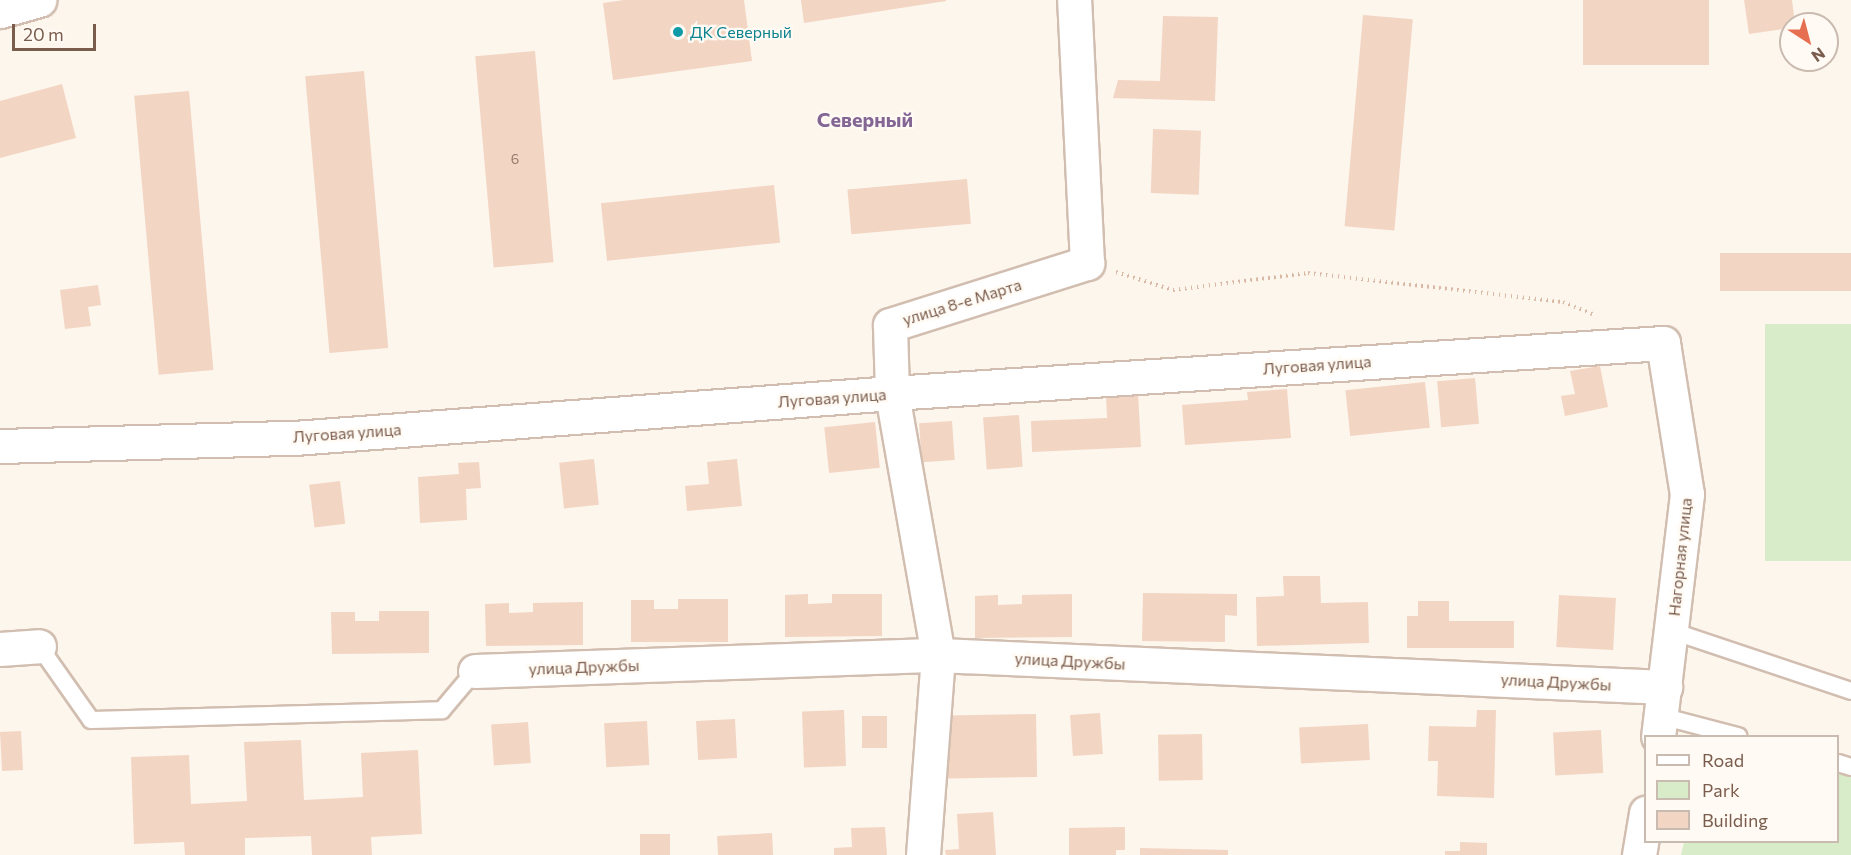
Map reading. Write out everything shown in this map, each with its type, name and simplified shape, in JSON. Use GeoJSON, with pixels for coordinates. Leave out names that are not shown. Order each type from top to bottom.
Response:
{"type":"FeatureCollection","features":[{"type":"Feature","properties":{"kind":"street"},"geometry":{"type":"LineString","coordinates":[[0,11],[39,0]]}},
{"type":"Feature","properties":{"kind":"street"},"geometry":{"type":"LineString","coordinates":[[1074,0],[1087,263]]}},
{"type":"Feature","properties":{"kind":"street","name":"улица 8-е Марта"},"geometry":{"type":"LineString","coordinates":[[923,855],[938,655],[892,393],[890,325],[1087,263]]}},
{"type":"Feature","properties":{"kind":"street","name":"Луговая улица"},"geometry":{"type":"LineString","coordinates":[[0,446],[294,438],[892,393],[1664,343]]}},
{"type":"Feature","properties":{"kind":"street","name":"Нагорная улица"},"geometry":{"type":"LineString","coordinates":[[1661,713],[1687,494],[1664,343]]}},
{"type":"Feature","properties":{"kind":"street"},"geometry":{"type":"LineString","coordinates":[[0,649],[39,646]]}},
{"type":"Feature","properties":{"kind":"street","name":"улица Дружбы"},"geometry":{"type":"LineString","coordinates":[[475,670],[938,655],[1661,713]]}},
{"type":"Feature","properties":{"kind":"street"},"geometry":{"type":"LineString","coordinates":[[1639,855],[1644,825]]}},
{"type":"Feature","properties":{"kind":"lane"},"geometry":{"type":"LineString","coordinates":[[1672,631],[1851,691]]}},
{"type":"Feature","properties":{"kind":"lane"},"geometry":{"type":"LineString","coordinates":[[39,646],[91,720],[442,710],[475,670]]}},
{"type":"Feature","properties":{"kind":"lane"},"geometry":{"type":"LineString","coordinates":[[1661,713],[1735,735]]}},
{"type":"Feature","properties":{"kind":"path"},"geometry":{"type":"LineString","coordinates":[[1087,263],[1173,290],[1308,273],[1563,302],[1603,319]]}},
{"type":"Feature","properties":{"kind":"green space"},"geometry":{"type":"Polygon","coordinates":[[[1765,324],[1851,324],[1851,561],[1765,561],[1765,324]]]}},
{"type":"Feature","properties":{"kind":"green space"},"geometry":{"type":"Polygon","coordinates":[[[1839,772],[1851,776],[1851,855],[1681,855],[1684,843],[1839,843],[1839,772]]]}},
{"type":"Feature","properties":{"kind":"building","name":"ДК Северный"},"geometry":{"type":"Polygon","coordinates":[[[624,0],[744,0],[752,61],[613,80],[603,3],[624,0]]]}},
{"type":"Feature","properties":{"kind":"building"},"geometry":{"type":"Polygon","coordinates":[[[801,0],[946,0],[946,1],[804,23],[801,0]]]}},
{"type":"Feature","properties":{"kind":"building"},"geometry":{"type":"Polygon","coordinates":[[[1583,0],[1709,0],[1709,65],[1583,65],[1583,0]]]}},
{"type":"Feature","properties":{"kind":"building"},"geometry":{"type":"Polygon","coordinates":[[[1744,0],[1792,0],[1794,12],[1779,12],[1779,30],[1749,34],[1744,0]]]}},
{"type":"Feature","properties":{"kind":"building"},"geometry":{"type":"Polygon","coordinates":[[[1363,15],[1413,19],[1394,231],[1345,226],[1363,15]]]}},
{"type":"Feature","properties":{"kind":"building"},"geometry":{"type":"Polygon","coordinates":[[[1163,16],[1218,17],[1215,101],[1113,98],[1118,80],[1160,81],[1163,16]]]}},
{"type":"Feature","properties":{"kind":"building"},"geometry":{"type":"Polygon","coordinates":[[[535,51],[553,262],[494,267],[475,56],[535,51]]]}},
{"type":"Feature","properties":{"kind":"building"},"geometry":{"type":"Polygon","coordinates":[[[364,71],[388,348],[329,353],[305,76],[364,71]]]}},
{"type":"Feature","properties":{"kind":"building"},"geometry":{"type":"Polygon","coordinates":[[[62,84],[76,138],[0,158],[0,101],[62,84]]]}},
{"type":"Feature","properties":{"kind":"building"},"geometry":{"type":"Polygon","coordinates":[[[189,91],[213,370],[159,375],[134,96],[189,91]]]}},
{"type":"Feature","properties":{"kind":"building"},"geometry":{"type":"Polygon","coordinates":[[[1153,129],[1201,131],[1199,195],[1151,193],[1153,129]]]}},
{"type":"Feature","properties":{"kind":"building"},"geometry":{"type":"Polygon","coordinates":[[[967,179],[971,224],[851,234],[847,189],[967,179]]]}},
{"type":"Feature","properties":{"kind":"building"},"geometry":{"type":"Polygon","coordinates":[[[774,185],[780,243],[607,261],[601,203],[774,185]]]}},
{"type":"Feature","properties":{"kind":"building"},"geometry":{"type":"Polygon","coordinates":[[[1720,253],[1851,253],[1851,291],[1720,291],[1720,253]]]}},
{"type":"Feature","properties":{"kind":"building"},"geometry":{"type":"Polygon","coordinates":[[[98,285],[101,305],[88,307],[91,326],[65,329],[60,290],[98,285]]]}},
{"type":"Feature","properties":{"kind":"building"},"geometry":{"type":"Polygon","coordinates":[[[1600,366],[1608,407],[1565,416],[1561,396],[1575,394],[1570,371],[1600,366]]]}},
{"type":"Feature","properties":{"kind":"building"},"geometry":{"type":"Polygon","coordinates":[[[1475,378],[1479,424],[1441,427],[1437,381],[1475,378]]]}},
{"type":"Feature","properties":{"kind":"building"},"geometry":{"type":"Polygon","coordinates":[[[1425,382],[1430,428],[1350,436],[1345,390],[1425,382]]]}},
{"type":"Feature","properties":{"kind":"building"},"geometry":{"type":"Polygon","coordinates":[[[1287,389],[1291,438],[1185,445],[1182,405],[1248,400],[1247,392],[1287,389]]]}},
{"type":"Feature","properties":{"kind":"building"},"geometry":{"type":"Polygon","coordinates":[[[1138,393],[1141,447],[1032,452],[1031,421],[1107,418],[1106,395],[1138,393]]]}},
{"type":"Feature","properties":{"kind":"building"},"geometry":{"type":"Polygon","coordinates":[[[1019,415],[1023,467],[987,469],[983,418],[1019,415]]]}},
{"type":"Feature","properties":{"kind":"building"},"geometry":{"type":"Polygon","coordinates":[[[952,421],[955,460],[922,462],[919,423],[952,421]]]}},
{"type":"Feature","properties":{"kind":"building"},"geometry":{"type":"Polygon","coordinates":[[[875,422],[880,468],[829,473],[824,427],[875,422]]]}},
{"type":"Feature","properties":{"kind":"building"},"geometry":{"type":"Polygon","coordinates":[[[594,459],[599,505],[564,508],[559,463],[594,459]]]}},
{"type":"Feature","properties":{"kind":"building"},"geometry":{"type":"Polygon","coordinates":[[[737,459],[742,506],[687,511],[685,486],[709,484],[707,462],[737,459]]]}},
{"type":"Feature","properties":{"kind":"building"},"geometry":{"type":"Polygon","coordinates":[[[479,462],[481,488],[466,489],[467,520],[420,523],[418,477],[459,474],[458,463],[479,462]]]}},
{"type":"Feature","properties":{"kind":"building"},"geometry":{"type":"Polygon","coordinates":[[[340,481],[345,524],[314,527],[309,485],[340,481]]]}},
{"type":"Feature","properties":{"kind":"building"},"geometry":{"type":"Polygon","coordinates":[[[1283,576],[1320,576],[1321,603],[1368,602],[1369,643],[1257,646],[1256,597],[1284,596],[1283,576]]]}},
{"type":"Feature","properties":{"kind":"building"},"geometry":{"type":"Polygon","coordinates":[[[1143,593],[1237,594],[1237,616],[1225,615],[1225,642],[1142,641],[1143,593]]]}},
{"type":"Feature","properties":{"kind":"building"},"geometry":{"type":"Polygon","coordinates":[[[808,594],[808,604],[832,603],[832,594],[882,594],[882,636],[785,637],[785,595],[808,594]]]}},
{"type":"Feature","properties":{"kind":"building"},"geometry":{"type":"Polygon","coordinates":[[[1072,594],[1072,637],[975,638],[975,596],[998,595],[998,605],[1022,604],[1022,595],[1072,594]]]}},
{"type":"Feature","properties":{"kind":"building"},"geometry":{"type":"Polygon","coordinates":[[[1559,595],[1616,598],[1613,650],[1556,647],[1559,595]]]}},
{"type":"Feature","properties":{"kind":"building"},"geometry":{"type":"Polygon","coordinates":[[[678,599],[728,599],[728,642],[631,642],[631,600],[654,600],[654,609],[678,609],[678,599]]]}},
{"type":"Feature","properties":{"kind":"building"},"geometry":{"type":"Polygon","coordinates":[[[1418,601],[1449,601],[1449,621],[1514,621],[1514,648],[1407,648],[1407,616],[1418,616],[1418,601]]]}},
{"type":"Feature","properties":{"kind":"building"},"geometry":{"type":"Polygon","coordinates":[[[583,602],[583,645],[486,646],[485,604],[509,603],[509,613],[533,612],[533,603],[583,602]]]}},
{"type":"Feature","properties":{"kind":"building"},"geometry":{"type":"Polygon","coordinates":[[[379,611],[429,611],[429,653],[332,654],[331,612],[355,612],[355,621],[379,621],[379,611]]]}},
{"type":"Feature","properties":{"kind":"building"},"geometry":{"type":"Polygon","coordinates":[[[844,710],[846,766],[804,767],[802,711],[844,710]]]}},
{"type":"Feature","properties":{"kind":"building"},"geometry":{"type":"Polygon","coordinates":[[[1477,710],[1496,710],[1494,798],[1437,796],[1438,761],[1428,761],[1429,726],[1476,727],[1477,710]]]}},
{"type":"Feature","properties":{"kind":"building"},"geometry":{"type":"Polygon","coordinates":[[[1100,713],[1103,754],[1073,756],[1070,715],[1100,713]]]}},
{"type":"Feature","properties":{"kind":"building"},"geometry":{"type":"Polygon","coordinates":[[[1036,714],[1037,777],[935,779],[934,716],[1036,714]]]}},
{"type":"Feature","properties":{"kind":"building"},"geometry":{"type":"Polygon","coordinates":[[[862,716],[887,716],[887,748],[862,748],[862,716]]]}},
{"type":"Feature","properties":{"kind":"building"},"geometry":{"type":"Polygon","coordinates":[[[735,719],[737,758],[698,760],[696,721],[735,719]]]}},
{"type":"Feature","properties":{"kind":"building"},"geometry":{"type":"Polygon","coordinates":[[[647,721],[649,765],[606,767],[604,723],[647,721]]]}},
{"type":"Feature","properties":{"kind":"building"},"geometry":{"type":"Polygon","coordinates":[[[528,722],[531,763],[494,765],[491,725],[528,722]]]}},
{"type":"Feature","properties":{"kind":"building"},"geometry":{"type":"Polygon","coordinates":[[[1368,724],[1370,760],[1301,764],[1299,728],[1368,724]]]}},
{"type":"Feature","properties":{"kind":"building"},"geometry":{"type":"Polygon","coordinates":[[[1601,730],[1603,773],[1555,775],[1553,733],[1601,730]]]}},
{"type":"Feature","properties":{"kind":"building"},"geometry":{"type":"Polygon","coordinates":[[[21,731],[23,770],[2,771],[0,732],[21,731]]]}},
{"type":"Feature","properties":{"kind":"building"},"geometry":{"type":"Polygon","coordinates":[[[1202,734],[1203,780],[1159,781],[1158,735],[1202,734]]]}},
{"type":"Feature","properties":{"kind":"building"},"geometry":{"type":"Polygon","coordinates":[[[301,740],[304,800],[363,797],[361,753],[418,750],[422,834],[371,837],[372,855],[312,855],[311,836],[245,838],[245,855],[185,855],[184,842],[134,844],[131,757],[189,755],[191,804],[247,801],[244,742],[301,740]]]}},
{"type":"Feature","properties":{"kind":"building"},"geometry":{"type":"Polygon","coordinates":[[[993,812],[996,855],[946,855],[945,850],[959,849],[957,814],[993,812]]]}},
{"type":"Feature","properties":{"kind":"building"},"geometry":{"type":"Polygon","coordinates":[[[885,827],[887,855],[834,855],[834,848],[852,847],[851,828],[885,827]]]}},
{"type":"Feature","properties":{"kind":"building"},"geometry":{"type":"Polygon","coordinates":[[[1125,827],[1125,850],[1116,850],[1116,855],[1069,855],[1069,828],[1125,827]]]}},
{"type":"Feature","properties":{"kind":"building"},"geometry":{"type":"Polygon","coordinates":[[[772,833],[773,855],[718,855],[717,836],[772,833]]]}},
{"type":"Feature","properties":{"kind":"building"},"geometry":{"type":"Polygon","coordinates":[[[640,834],[670,834],[670,855],[640,855],[640,834]]]}},
{"type":"Feature","properties":{"kind":"building"},"geometry":{"type":"Polygon","coordinates":[[[1460,842],[1487,843],[1487,855],[1445,855],[1445,851],[1460,851],[1460,842]]]}},
{"type":"Feature","properties":{"kind":"building"},"geometry":{"type":"Polygon","coordinates":[[[1140,848],[1228,850],[1228,855],[1140,855],[1140,848]]]}},
{"type":"Feature","properties":{"kind":"place","name":"ДК Северный"},"geometry":{"type":"Point","coordinates":[678,32]}},
{"type":"Feature","properties":{"kind":"district","name":"Северный"},"geometry":{"type":"Point","coordinates":[865,119]}}]}
